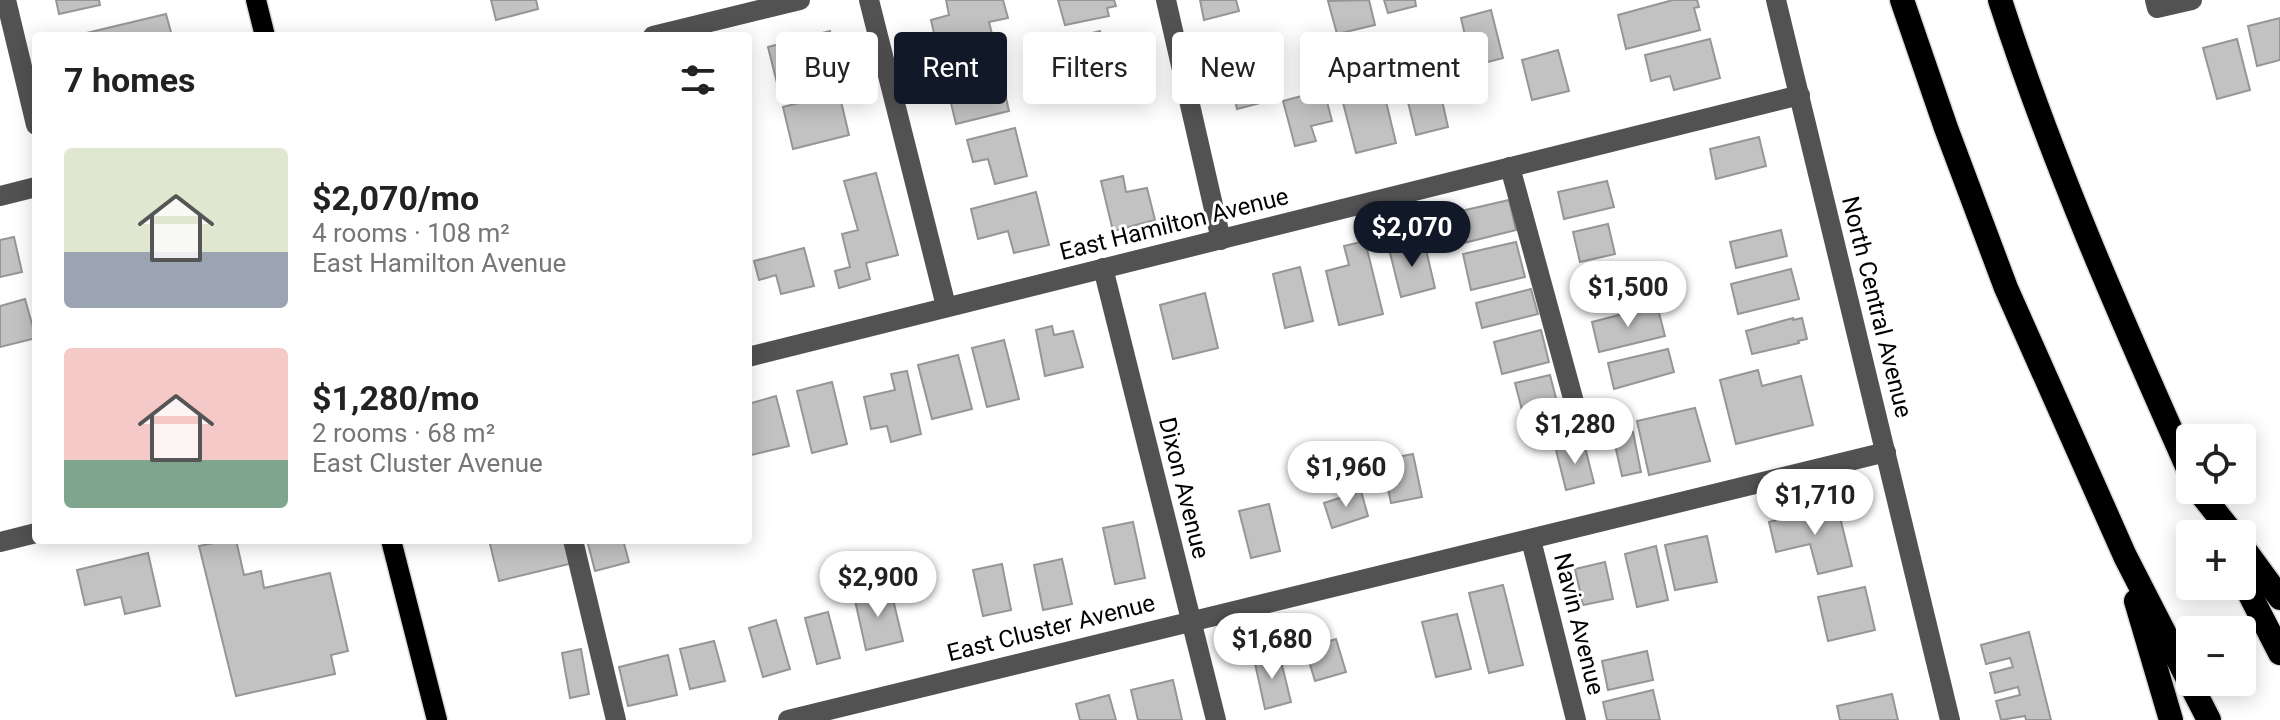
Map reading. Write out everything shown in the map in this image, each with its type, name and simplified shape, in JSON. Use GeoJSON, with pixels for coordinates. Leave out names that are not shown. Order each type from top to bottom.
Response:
{"type":"FeatureCollection","features":[{"type":"Feature","properties":{"kind":"highway"},"geometry":{"type":"LineString","coordinates":[[1902,0],[2006,288],[2125,556],[2209,720]]}},
{"type":"Feature","properties":{"kind":"highway"},"geometry":{"type":"LineString","coordinates":[[2000,0],[2058,162],[2176,441]]}},
{"type":"Feature","properties":{"kind":"highway"},"geometry":{"type":"LineString","coordinates":[[2209,504],[2222,520]]}},
{"type":"Feature","properties":{"kind":"highway"},"geometry":{"type":"LineString","coordinates":[[2125,556],[2153,666],[2171,720]]}},
{"type":"Feature","properties":{"kind":"highway"},"geometry":{"type":"LineString","coordinates":[[2256,565],[2280,598]]}},
{"type":"Feature","properties":{"kind":"highway"},"geometry":{"type":"LineString","coordinates":[[2253,600],[2280,653]]}},
{"type":"Feature","properties":{"kind":"main road"},"geometry":{"type":"LineString","coordinates":[[256,0],[264,32]]}},
{"type":"Feature","properties":{"kind":"main road"},"geometry":{"type":"LineString","coordinates":[[392,544],[437,720]]}},
{"type":"Feature","properties":{"kind":"street"},"geometry":{"type":"LineString","coordinates":[[6,0],[32,108]]}},
{"type":"Feature","properties":{"kind":"street"},"geometry":{"type":"LineString","coordinates":[[669,32],[800,0]]}},
{"type":"Feature","properties":{"kind":"street"},"geometry":{"type":"LineString","coordinates":[[869,0],[946,306]]}},
{"type":"Feature","properties":{"kind":"street"},"geometry":{"type":"LineString","coordinates":[[1166,0],[1221,240]]}},
{"type":"Feature","properties":{"kind":"street","name":"North Central Avenue"},"geometry":{"type":"LineString","coordinates":[[1776,0],[1950,720]]}},
{"type":"Feature","properties":{"kind":"street"},"geometry":{"type":"LineString","coordinates":[[2156,4],[2192,0]]}},
{"type":"Feature","properties":{"kind":"street","name":"East Hamilton Avenue"},"geometry":{"type":"LineString","coordinates":[[752,356],[1800,95]]}},
{"type":"Feature","properties":{"kind":"street"},"geometry":{"type":"LineString","coordinates":[[1510,167],[1574,402]]}},
{"type":"Feature","properties":{"kind":"street"},"geometry":{"type":"LineString","coordinates":[[0,196],[32,188]]}},
{"type":"Feature","properties":{"kind":"street","name":"Dixon Avenue"},"geometry":{"type":"LineString","coordinates":[[1103,268],[1216,720]]}},
{"type":"Feature","properties":{"kind":"street","name":"East Cluster Avenue"},"geometry":{"type":"LineString","coordinates":[[788,720],[1886,452]]}},
{"type":"Feature","properties":{"kind":"street"},"geometry":{"type":"LineString","coordinates":[[0,542],[32,534]]}},
{"type":"Feature","properties":{"kind":"street","name":"Navin Avenue"},"geometry":{"type":"LineString","coordinates":[[1531,540],[1576,720]]}},
{"type":"Feature","properties":{"kind":"street"},"geometry":{"type":"LineString","coordinates":[[574,544],[616,720]]}},
{"type":"Feature","properties":{"kind":"building"},"geometry":{"type":"Polygon","coordinates":[[[56,0],[99,0],[100,5],[59,14],[56,0]]]}},
{"type":"Feature","properties":{"kind":"building"},"geometry":{"type":"Polygon","coordinates":[[[491,0],[536,0],[538,9],[496,20],[491,0]]]}},
{"type":"Feature","properties":{"kind":"building"},"geometry":{"type":"Polygon","coordinates":[[[946,0],[1003,0],[1008,18],[989,22],[992,32],[934,32],[931,20],[949,15],[946,0]]]}},
{"type":"Feature","properties":{"kind":"building"},"geometry":{"type":"Polygon","coordinates":[[[1058,0],[1114,0],[1116,6],[1107,8],[1109,16],[1065,25],[1058,0]]]}},
{"type":"Feature","properties":{"kind":"building"},"geometry":{"type":"Polygon","coordinates":[[[1200,0],[1236,0],[1239,11],[1204,20],[1200,0]]]}},
{"type":"Feature","properties":{"kind":"building"},"geometry":{"type":"Polygon","coordinates":[[[1369,0],[1375,25],[1336,32],[1328,1],[1369,0]]]}},
{"type":"Feature","properties":{"kind":"building"},"geometry":{"type":"Polygon","coordinates":[[[1384,0],[1415,0],[1416,6],[1388,13],[1384,0]]]}},
{"type":"Feature","properties":{"kind":"building"},"geometry":{"type":"Polygon","coordinates":[[[1673,0],[1697,0],[1699,7],[1694,8],[1700,30],[1626,49],[1618,15],[1673,0]]]}},
{"type":"Feature","properties":{"kind":"building"},"geometry":{"type":"Polygon","coordinates":[[[1491,10],[1503,58],[1488,62],[1488,32],[1464,32],[1461,18],[1491,10]]]}},
{"type":"Feature","properties":{"kind":"building"},"geometry":{"type":"Polygon","coordinates":[[[166,14],[171,32],[91,32],[166,14]]]}},
{"type":"Feature","properties":{"kind":"building"},"geometry":{"type":"Polygon","coordinates":[[[2280,18],[2280,60],[2257,66],[2248,26],[2280,18]]]}},
{"type":"Feature","properties":{"kind":"building"},"geometry":{"type":"Polygon","coordinates":[[[1710,39],[1720,78],[1674,90],[1670,76],[1651,81],[1645,55],[1710,39]]]}},
{"type":"Feature","properties":{"kind":"building"},"geometry":{"type":"Polygon","coordinates":[[[2237,39],[2250,90],[2217,99],[2203,48],[2237,39]]]}},
{"type":"Feature","properties":{"kind":"building"},"geometry":{"type":"Polygon","coordinates":[[[776,45],[776,79],[768,47],[776,45]]]}},
{"type":"Feature","properties":{"kind":"building"},"geometry":{"type":"Polygon","coordinates":[[[1558,50],[1569,91],[1532,100],[1522,60],[1558,50]]]}},
{"type":"Feature","properties":{"kind":"building"},"geometry":{"type":"Polygon","coordinates":[[[1300,96],[1300,104],[1328,104],[1332,121],[1311,126],[1316,141],[1295,146],[1284,101],[1300,96]]]}},
{"type":"Feature","properties":{"kind":"building"},"geometry":{"type":"Polygon","coordinates":[[[1007,102],[1009,111],[956,124],[951,104],[1007,102]]]}},
{"type":"Feature","properties":{"kind":"building"},"geometry":{"type":"Polygon","coordinates":[[[842,104],[849,135],[793,149],[783,107],[842,104]]]}},
{"type":"Feature","properties":{"kind":"building"},"geometry":{"type":"Polygon","coordinates":[[[1236,104],[1256,104],[1237,109],[1236,104]]]}},
{"type":"Feature","properties":{"kind":"building"},"geometry":{"type":"Polygon","coordinates":[[[1343,104],[1387,104],[1396,143],[1356,153],[1343,104]]]}},
{"type":"Feature","properties":{"kind":"building"},"geometry":{"type":"Polygon","coordinates":[[[1408,104],[1443,104],[1448,127],[1416,135],[1408,104]]]}},
{"type":"Feature","properties":{"kind":"building"},"geometry":{"type":"Polygon","coordinates":[[[1015,128],[1027,176],[995,184],[988,159],[973,162],[967,140],[1015,128]]]}},
{"type":"Feature","properties":{"kind":"building"},"geometry":{"type":"Polygon","coordinates":[[[1759,137],[1766,166],[1716,179],[1710,149],[1759,137]]]}},
{"type":"Feature","properties":{"kind":"building"},"geometry":{"type":"Polygon","coordinates":[[[876,173],[898,255],[866,263],[870,279],[839,288],[835,271],[850,267],[842,234],[858,230],[844,181],[876,173]]]}},
{"type":"Feature","properties":{"kind":"building"},"geometry":{"type":"Polygon","coordinates":[[[1123,176],[1126,192],[1147,188],[1155,220],[1113,231],[1101,181],[1123,176]]]}},
{"type":"Feature","properties":{"kind":"building"},"geometry":{"type":"Polygon","coordinates":[[[1607,181],[1614,207],[1564,219],[1558,192],[1607,181]]]}},
{"type":"Feature","properties":{"kind":"building"},"geometry":{"type":"Polygon","coordinates":[[[1036,192],[1049,245],[1014,253],[1008,231],[978,239],[971,209],[1036,192]]]}},
{"type":"Feature","properties":{"kind":"building"},"geometry":{"type":"Polygon","coordinates":[[[1509,200],[1516,230],[1456,245],[1448,214],[1509,200]]]}},
{"type":"Feature","properties":{"kind":"building"},"geometry":{"type":"Polygon","coordinates":[[[1608,224],[1615,254],[1580,262],[1573,232],[1608,224]]]}},
{"type":"Feature","properties":{"kind":"building"},"geometry":{"type":"Polygon","coordinates":[[[1781,230],[1787,256],[1736,268],[1730,242],[1781,230]]]}},
{"type":"Feature","properties":{"kind":"building"},"geometry":{"type":"Polygon","coordinates":[[[14,237],[22,272],[0,277],[0,240],[14,237]]]}},
{"type":"Feature","properties":{"kind":"building"},"geometry":{"type":"Polygon","coordinates":[[[1365,241],[1383,314],[1339,325],[1326,271],[1349,265],[1344,246],[1365,241]]]}},
{"type":"Feature","properties":{"kind":"building"},"geometry":{"type":"Polygon","coordinates":[[[1424,241],[1435,288],[1401,297],[1389,249],[1424,241]]]}},
{"type":"Feature","properties":{"kind":"building"},"geometry":{"type":"Polygon","coordinates":[[[1516,242],[1525,277],[1471,290],[1463,254],[1516,242]]]}},
{"type":"Feature","properties":{"kind":"building"},"geometry":{"type":"Polygon","coordinates":[[[804,248],[814,286],[781,294],[776,275],[759,280],[754,261],[804,248]]]}},
{"type":"Feature","properties":{"kind":"building"},"geometry":{"type":"Polygon","coordinates":[[[1300,267],[1313,321],[1285,328],[1273,274],[1300,267]]]}},
{"type":"Feature","properties":{"kind":"building"},"geometry":{"type":"Polygon","coordinates":[[[1791,269],[1799,299],[1738,314],[1731,284],[1791,269]]]}},
{"type":"Feature","properties":{"kind":"building"},"geometry":{"type":"Polygon","coordinates":[[[1531,289],[1538,314],[1482,328],[1476,303],[1531,289]]]}},
{"type":"Feature","properties":{"kind":"building"},"geometry":{"type":"Polygon","coordinates":[[[1205,293],[1218,348],[1173,359],[1160,305],[1205,293]]]}},
{"type":"Feature","properties":{"kind":"building"},"geometry":{"type":"Polygon","coordinates":[[[25,299],[32,324],[32,339],[0,347],[0,306],[25,299]]]}},
{"type":"Feature","properties":{"kind":"building"},"geometry":{"type":"Polygon","coordinates":[[[1657,305],[1665,336],[1599,352],[1592,322],[1657,305]]]}},
{"type":"Feature","properties":{"kind":"building"},"geometry":{"type":"Polygon","coordinates":[[[1802,318],[1807,339],[1752,354],[1746,331],[1802,318]]]}},
{"type":"Feature","properties":{"kind":"building"},"geometry":{"type":"Polygon","coordinates":[[[1052,326],[1054,335],[1073,331],[1083,367],[1045,376],[1036,330],[1052,326]]]}},
{"type":"Feature","properties":{"kind":"building"},"geometry":{"type":"Polygon","coordinates":[[[1541,330],[1549,362],[1502,374],[1494,342],[1541,330]]]}},
{"type":"Feature","properties":{"kind":"building"},"geometry":{"type":"Polygon","coordinates":[[[1004,340],[1019,399],[987,407],[972,348],[1004,340]]]}},
{"type":"Feature","properties":{"kind":"building"},"geometry":{"type":"Polygon","coordinates":[[[1668,349],[1674,372],[1614,389],[1608,363],[1668,349]]]}},
{"type":"Feature","properties":{"kind":"building"},"geometry":{"type":"Polygon","coordinates":[[[958,355],[972,409],[932,419],[918,365],[958,355]]]}},
{"type":"Feature","properties":{"kind":"building"},"geometry":{"type":"Polygon","coordinates":[[[1758,370],[1762,386],[1801,376],[1813,425],[1736,444],[1720,380],[1758,370]]]}},
{"type":"Feature","properties":{"kind":"building"},"geometry":{"type":"Polygon","coordinates":[[[907,371],[921,434],[891,442],[887,426],[871,429],[864,397],[895,390],[891,374],[907,371]]]}},
{"type":"Feature","properties":{"kind":"building"},"geometry":{"type":"Polygon","coordinates":[[[1550,375],[1558,406],[1523,414],[1515,383],[1550,375]]]}},
{"type":"Feature","properties":{"kind":"building"},"geometry":{"type":"Polygon","coordinates":[[[832,382],[847,444],[812,453],[797,391],[832,382]]]}},
{"type":"Feature","properties":{"kind":"building"},"geometry":{"type":"Polygon","coordinates":[[[776,396],[789,446],[752,455],[752,403],[776,396]]]}},
{"type":"Feature","properties":{"kind":"building"},"geometry":{"type":"Polygon","coordinates":[[[1695,408],[1710,461],[1649,475],[1637,421],[1695,408]]]}},
{"type":"Feature","properties":{"kind":"building"},"geometry":{"type":"Polygon","coordinates":[[[1633,432],[1641,472],[1622,476],[1613,436],[1633,432]]]}},
{"type":"Feature","properties":{"kind":"building"},"geometry":{"type":"Polygon","coordinates":[[[1584,443],[1594,483],[1566,490],[1556,450],[1584,443]]]}},
{"type":"Feature","properties":{"kind":"building"},"geometry":{"type":"Polygon","coordinates":[[[1413,454],[1422,497],[1391,503],[1382,460],[1413,454]]]}},
{"type":"Feature","properties":{"kind":"building"},"geometry":{"type":"Polygon","coordinates":[[[1361,491],[1368,516],[1332,528],[1324,503],[1361,491]]]}},
{"type":"Feature","properties":{"kind":"building"},"geometry":{"type":"Polygon","coordinates":[[[1269,504],[1280,551],[1251,558],[1239,511],[1269,504]]]}},
{"type":"Feature","properties":{"kind":"building"},"geometry":{"type":"Polygon","coordinates":[[[1837,505],[1852,566],[1818,574],[1810,544],[1776,552],[1769,522],[1837,505]]]}},
{"type":"Feature","properties":{"kind":"building"},"geometry":{"type":"Polygon","coordinates":[[[1133,522],[1145,578],[1115,584],[1103,528],[1133,522]]]}},
{"type":"Feature","properties":{"kind":"building"},"geometry":{"type":"Polygon","coordinates":[[[1707,536],[1717,582],[1675,590],[1665,545],[1707,536]]]}},
{"type":"Feature","properties":{"kind":"building"},"geometry":{"type":"Polygon","coordinates":[[[237,544],[244,575],[261,571],[264,588],[330,573],[348,651],[331,655],[335,674],[236,696],[199,546],[237,544]]]}},
{"type":"Feature","properties":{"kind":"building"},"geometry":{"type":"Polygon","coordinates":[[[490,544],[568,544],[573,563],[499,581],[490,544]]]}},
{"type":"Feature","properties":{"kind":"building"},"geometry":{"type":"Polygon","coordinates":[[[588,544],[624,544],[629,562],[595,571],[588,544]]]}},
{"type":"Feature","properties":{"kind":"building"},"geometry":{"type":"Polygon","coordinates":[[[1656,546],[1668,600],[1637,607],[1625,554],[1656,546]]]}},
{"type":"Feature","properties":{"kind":"building"},"geometry":{"type":"Polygon","coordinates":[[[148,553],[160,606],[125,614],[121,597],[85,605],[77,570],[148,553]]]}},
{"type":"Feature","properties":{"kind":"building"},"geometry":{"type":"Polygon","coordinates":[[[1062,559],[1072,604],[1043,610],[1034,565],[1062,559]]]}},
{"type":"Feature","properties":{"kind":"building"},"geometry":{"type":"Polygon","coordinates":[[[1605,562],[1613,599],[1583,605],[1575,569],[1605,562]]]}},
{"type":"Feature","properties":{"kind":"building"},"geometry":{"type":"Polygon","coordinates":[[[1002,564],[1011,610],[983,616],[973,570],[1002,564]]]}},
{"type":"Feature","properties":{"kind":"building"},"geometry":{"type":"Polygon","coordinates":[[[1503,585],[1523,665],[1489,673],[1469,593],[1503,585]]]}},
{"type":"Feature","properties":{"kind":"building"},"geometry":{"type":"Polygon","coordinates":[[[890,587],[903,641],[866,650],[854,596],[890,587]]]}},
{"type":"Feature","properties":{"kind":"building"},"geometry":{"type":"Polygon","coordinates":[[[1865,587],[1875,630],[1828,641],[1818,597],[1865,587]]]}},
{"type":"Feature","properties":{"kind":"building"},"geometry":{"type":"Polygon","coordinates":[[[828,612],[840,658],[817,664],[805,618],[828,612]]]}},
{"type":"Feature","properties":{"kind":"building"},"geometry":{"type":"Polygon","coordinates":[[[1457,614],[1471,669],[1436,677],[1422,622],[1457,614]]]}},
{"type":"Feature","properties":{"kind":"building"},"geometry":{"type":"Polygon","coordinates":[[[776,620],[790,669],[763,677],[749,628],[776,620]]]}},
{"type":"Feature","properties":{"kind":"building"},"geometry":{"type":"Polygon","coordinates":[[[2029,632],[2051,720],[2026,720],[2025,716],[2001,720],[1996,701],[2020,695],[2018,687],[1995,693],[1990,673],[2013,667],[2010,658],[1986,664],[1981,645],[2029,632]]]}},
{"type":"Feature","properties":{"kind":"building"},"geometry":{"type":"Polygon","coordinates":[[[1336,639],[1346,672],[1315,681],[1305,648],[1336,639]]]}},
{"type":"Feature","properties":{"kind":"building"},"geometry":{"type":"Polygon","coordinates":[[[714,641],[725,681],[690,689],[680,649],[714,641]]]}},
{"type":"Feature","properties":{"kind":"building"},"geometry":{"type":"Polygon","coordinates":[[[581,649],[589,694],[570,698],[562,653],[581,649]]]}},
{"type":"Feature","properties":{"kind":"building"},"geometry":{"type":"Polygon","coordinates":[[[1647,651],[1653,680],[1608,690],[1602,661],[1647,651]]]}},
{"type":"Feature","properties":{"kind":"building"},"geometry":{"type":"Polygon","coordinates":[[[1279,653],[1291,702],[1265,709],[1254,659],[1279,653]]]}},
{"type":"Feature","properties":{"kind":"building"},"geometry":{"type":"Polygon","coordinates":[[[668,655],[677,695],[628,706],[619,667],[668,655]]]}},
{"type":"Feature","properties":{"kind":"building"},"geometry":{"type":"Polygon","coordinates":[[[1173,680],[1182,720],[1138,720],[1131,690],[1173,680]]]}},
{"type":"Feature","properties":{"kind":"building"},"geometry":{"type":"Polygon","coordinates":[[[1653,690],[1660,720],[1607,720],[1603,702],[1653,690]]]}},
{"type":"Feature","properties":{"kind":"building"},"geometry":{"type":"Polygon","coordinates":[[[1892,694],[1898,720],[1840,720],[1837,706],[1892,694]]]}},
{"type":"Feature","properties":{"kind":"building"},"geometry":{"type":"Polygon","coordinates":[[[1109,695],[1116,720],[1080,720],[1076,704],[1109,695]]]}}]}
